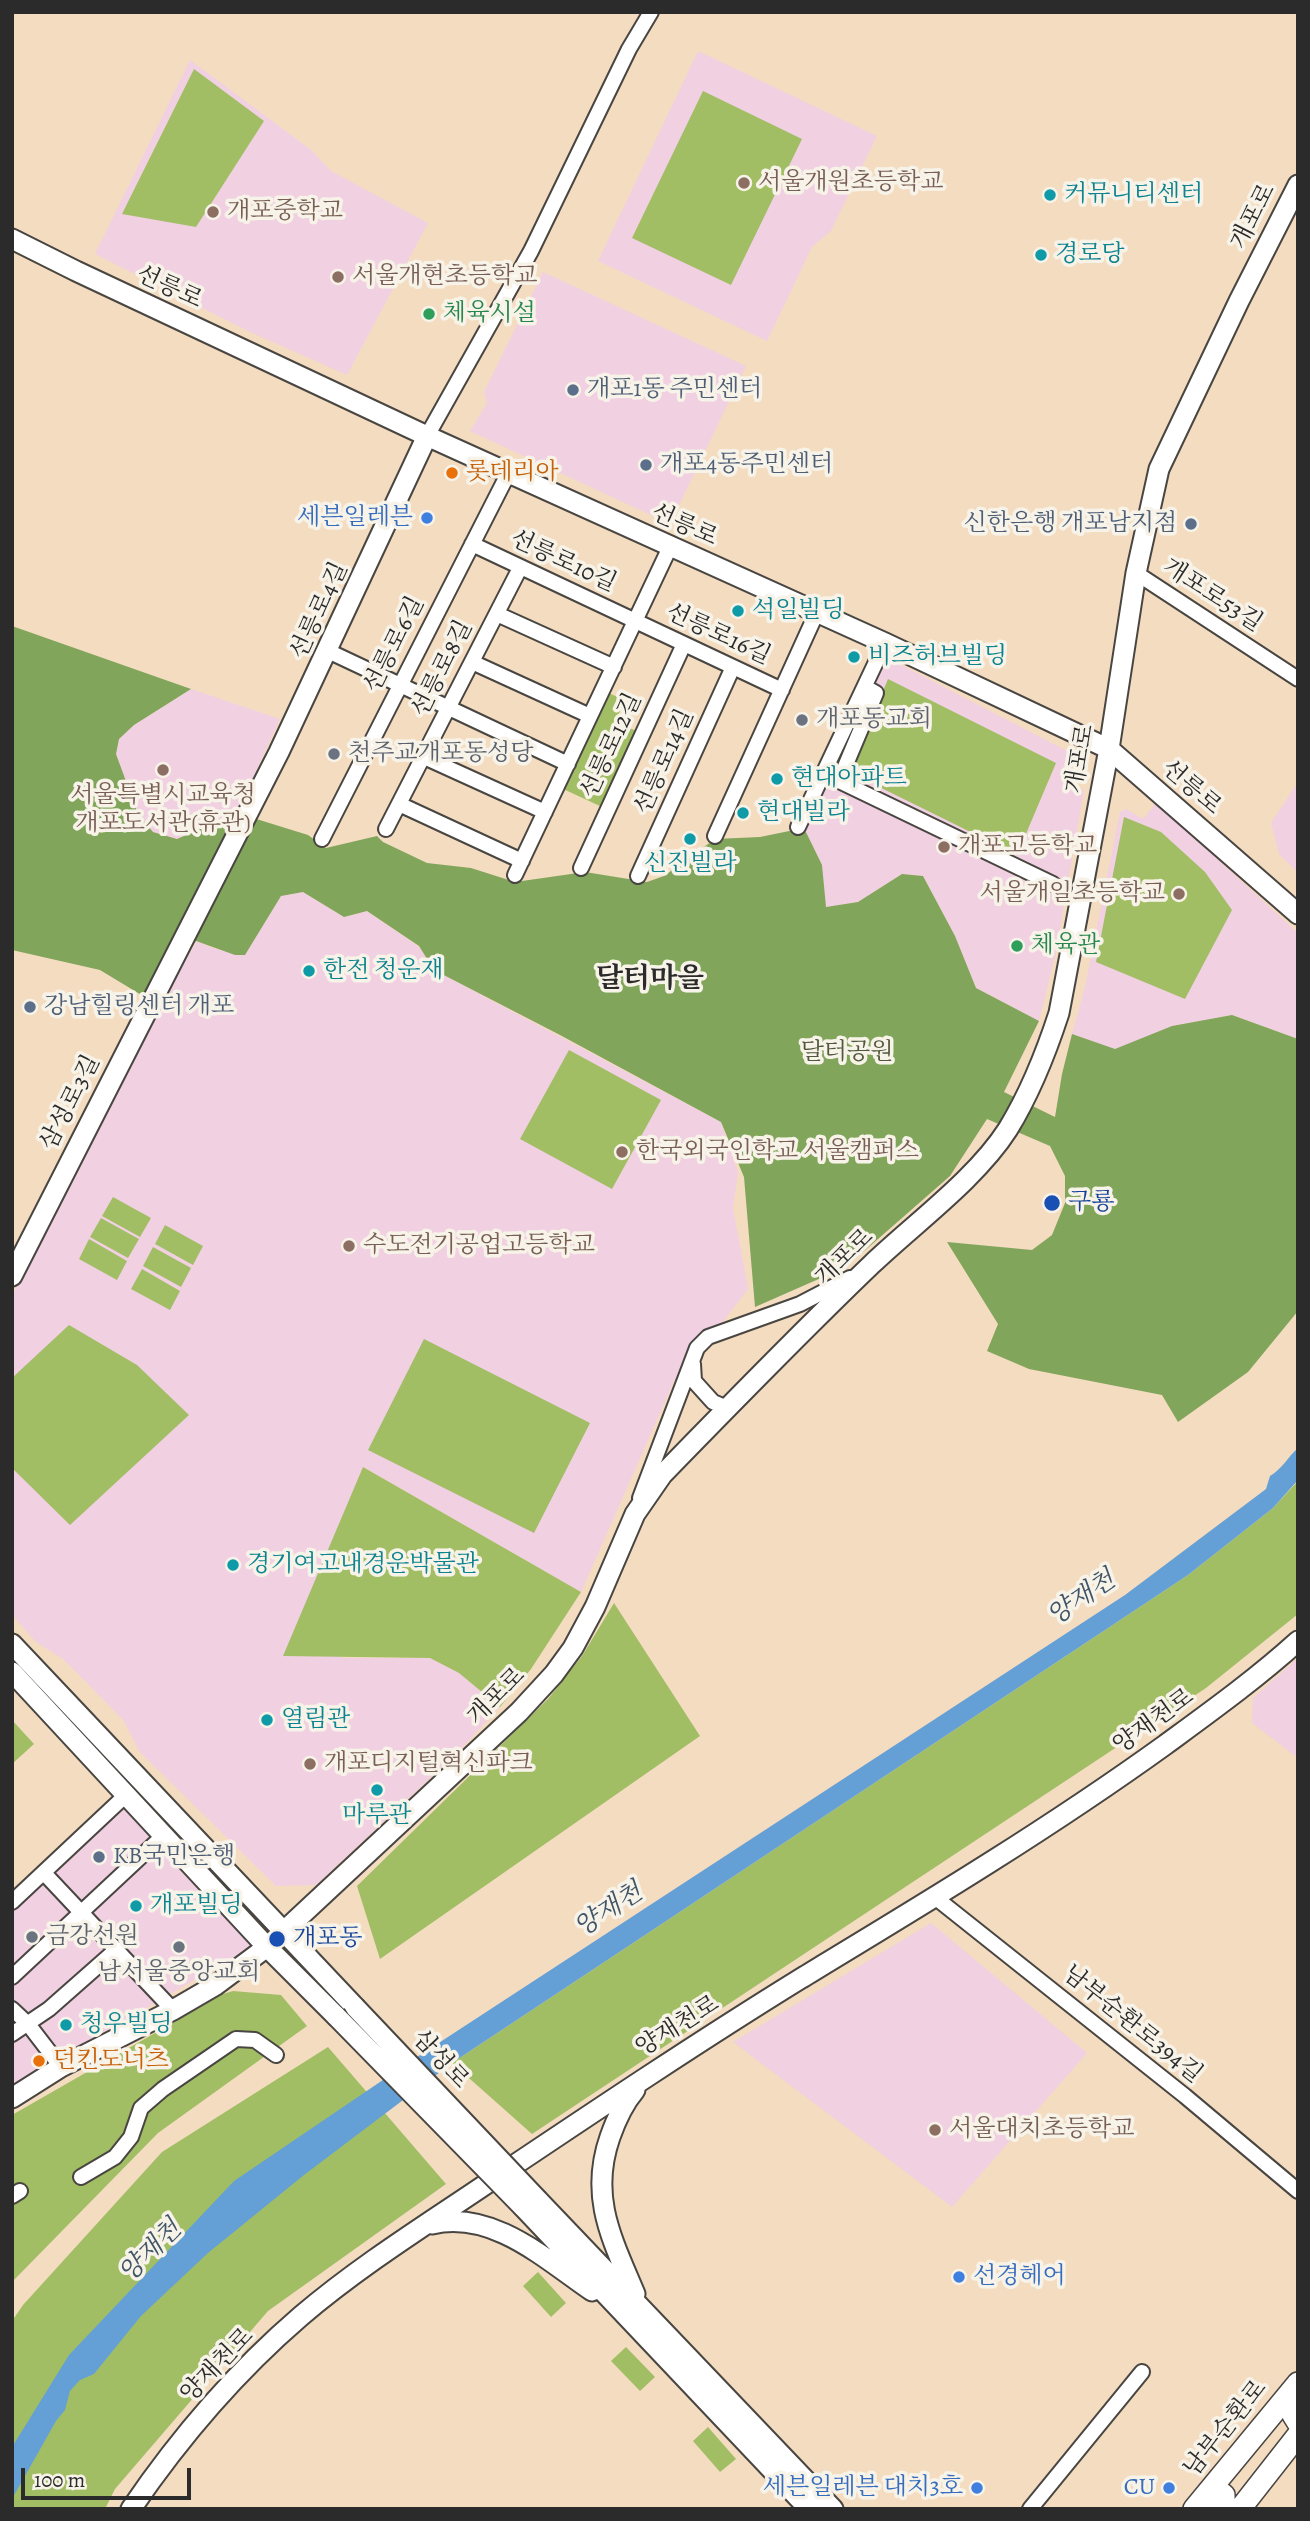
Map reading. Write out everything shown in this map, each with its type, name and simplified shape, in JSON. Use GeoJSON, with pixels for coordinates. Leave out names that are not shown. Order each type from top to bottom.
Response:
{"type":"FeatureCollection","features":[{"type":"Feature","properties":{"kind":"main road","name":"남부순환로"},"geometry":{"type":"LineString","coordinates":[[1207,2503],[1298,2383]]}},
{"type":"Feature","properties":{"kind":"main road"},"geometry":{"type":"LineString","coordinates":[[1240,2509],[1297,2434],[1293,2414],[1298,2407]]}},
{"type":"Feature","properties":{"kind":"street"},"geometry":{"type":"LineString","coordinates":[[428,436],[531,251],[629,49],[651,12]]}},
{"type":"Feature","properties":{"kind":"street","name":"개포로"},"geometry":{"type":"LineString","coordinates":[[12,2098],[61,2067],[173,2010],[216,1984],[267,1947],[519,1712],[554,1674],[573,1648],[595,1607],[635,1514],[662,1475],[872,1265],[965,1179],[1007,1130],[1048,1048],[1059,1013],[1109,749],[1136,573],[1159,469],[1298,185]]}},
{"type":"Feature","properties":{"kind":"street","name":"선릉로"},"geometry":{"type":"LineString","coordinates":[[12,239],[428,436],[885,643],[1109,749],[1298,914]]}},
{"type":"Feature","properties":{"kind":"street","name":"선릉로4길"},"geometry":{"type":"LineString","coordinates":[[252,804],[328,651],[428,436]]}},
{"type":"Feature","properties":{"kind":"street","name":"선릉로6길"},"geometry":{"type":"LineString","coordinates":[[322,839],[509,472]]}},
{"type":"Feature","properties":{"kind":"street","name":"선릉로10길"},"geometry":{"type":"LineString","coordinates":[[472,544],[635,621]]}},
{"type":"Feature","properties":{"kind":"street","name":"선릉로10길"},"geometry":{"type":"LineString","coordinates":[[515,875],[670,547]]}},
{"type":"Feature","properties":{"kind":"street","name":"선릉로8길"},"geometry":{"type":"LineString","coordinates":[[386,829],[520,568]]}},
{"type":"Feature","properties":{"kind":"street","name":"개포로53길"},"geometry":{"type":"LineString","coordinates":[[1136,573],[1298,679]]}},
{"type":"Feature","properties":{"kind":"street","name":"선릉로16길"},"geometry":{"type":"LineString","coordinates":[[715,836],[817,612]]}},
{"type":"Feature","properties":{"kind":"street"},"geometry":{"type":"LineString","coordinates":[[497,614],[614,667]]}},
{"type":"Feature","properties":{"kind":"street","name":"선릉로16길"},"geometry":{"type":"LineString","coordinates":[[635,621],[782,690]]}},
{"type":"Feature","properties":{"kind":"street"},"geometry":{"type":"LineString","coordinates":[[797,827],[885,643]]}},
{"type":"Feature","properties":{"kind":"street","name":"선릉로12길"},"geometry":{"type":"LineString","coordinates":[[581,868],[684,644]]}},
{"type":"Feature","properties":{"kind":"street"},"geometry":{"type":"LineString","coordinates":[[328,651],[568,764]]}},
{"type":"Feature","properties":{"kind":"street"},"geometry":{"type":"LineString","coordinates":[[472,662],[590,716]]}},
{"type":"Feature","properties":{"kind":"street","name":"선릉로14길"},"geometry":{"type":"LineString","coordinates":[[638,876],[733,667]]}},
{"type":"Feature","properties":{"kind":"street"},"geometry":{"type":"LineString","coordinates":[[869,689],[876,693],[839,781],[1053,884]]}},
{"type":"Feature","properties":{"kind":"street"},"geometry":{"type":"LineString","coordinates":[[424,757],[545,812]]}},
{"type":"Feature","properties":{"kind":"street","name":"삼성로3길"},"geometry":{"type":"LineString","coordinates":[[12,1276],[252,804]]}},
{"type":"Feature","properties":{"kind":"street"},"geometry":{"type":"LineString","coordinates":[[399,804],[522,861]]}},
{"type":"Feature","properties":{"kind":"street"},"geometry":{"type":"LineString","coordinates":[[635,1514],[649,1470],[697,1348],[708,1337],[800,1304],[872,1265]]}},
{"type":"Feature","properties":{"kind":"street"},"geometry":{"type":"LineString","coordinates":[[693,1359],[694,1381],[713,1402],[727,1408]]}},
{"type":"Feature","properties":{"kind":"street","name":"양재천로"},"geometry":{"type":"LineString","coordinates":[[131,2509],[187,2434],[239,2376],[300,2317],[352,2277],[648,2075],[936,1898],[1097,1794],[1210,1712],[1298,1641]]}},
{"type":"Feature","properties":{"kind":"street","name":"삼성로"},"geometry":{"type":"LineString","coordinates":[[12,1644],[355,2007],[531,2204]]}},
{"type":"Feature","properties":{"kind":"street","name":"삼성로"},"geometry":{"type":"LineString","coordinates":[[12,1672],[267,1947],[531,2204],[833,2509]]}},
{"type":"Feature","properties":{"kind":"street"},"geometry":{"type":"LineString","coordinates":[[12,1902],[126,1796]]}},
{"type":"Feature","properties":{"kind":"street"},"geometry":{"type":"LineString","coordinates":[[12,1977],[164,1835]]}},
{"type":"Feature","properties":{"kind":"street"},"geometry":{"type":"LineString","coordinates":[[44,1873],[173,2010]]}},
{"type":"Feature","properties":{"kind":"street","name":"남부순환로394길"},"geometry":{"type":"LineString","coordinates":[[936,1898],[1175,2088],[1298,2191]]}},
{"type":"Feature","properties":{"kind":"street"},"geometry":{"type":"LineString","coordinates":[[12,2034],[49,2009],[117,1949]]}},
{"type":"Feature","properties":{"kind":"street"},"geometry":{"type":"LineString","coordinates":[[12,2009],[28,2024],[61,2067]]}},
{"type":"Feature","properties":{"kind":"street"},"geometry":{"type":"LineString","coordinates":[[81,2177],[115,2157],[131,2137],[141,2108],[163,2089],[236,2039],[256,2040],[276,2055]]}},
{"type":"Feature","properties":{"kind":"street"},"geometry":{"type":"LineString","coordinates":[[633,2309],[601,2200],[600,2180],[604,2155],[624,2102],[648,2075]]}},
{"type":"Feature","properties":{"kind":"street"},"geometry":{"type":"LineString","coordinates":[[428,2225],[455,2220],[491,2227],[633,2309]]}},
{"type":"Feature","properties":{"kind":"street","name":"삼성로"},"geometry":{"type":"LineString","coordinates":[[633,2309],[809,2509]]}},
{"type":"Feature","properties":{"kind":"street"},"geometry":{"type":"LineString","coordinates":[[1030,2509],[1142,2372]]}},
{"type":"Feature","properties":{"kind":"shaded area","name":"서울개원초등학교"},"geometry":{"type":"Polygon","coordinates":[[[698,51],[877,136],[831,231],[812,247],[767,341],[598,261],[698,51]]]}},
{"type":"Feature","properties":{"kind":"shaded area","name":"개포중학교"},"geometry":{"type":"Polygon","coordinates":[[[190,60],[310,149],[331,171],[428,223],[347,375],[250,332],[95,254],[190,60]]]}},
{"type":"Feature","properties":{"kind":"shaded area"},"geometry":{"type":"Polygon","coordinates":[[[543,272],[746,366],[670,524],[470,431],[487,403],[484,392],[543,272]]]}},
{"type":"Feature","properties":{"kind":"shaded area","name":"개포고등학교"},"geometry":{"type":"Polygon","coordinates":[[[882,655],[1073,754],[1070,786],[1084,790],[1056,952],[1039,1021],[976,988],[955,936],[923,876],[902,874],[858,902],[825,907],[822,865],[804,828],[846,748],[882,655]]]}},
{"type":"Feature","properties":{"kind":"shaded area"},"geometry":{"type":"Polygon","coordinates":[[[191,689],[280,719],[237,813],[177,839],[153,832],[138,814],[116,754],[119,739],[134,725],[191,689]]]}},
{"type":"Feature","properties":{"kind":"shaded area"},"geometry":{"type":"Polygon","coordinates":[[[1298,782],[1298,873],[1279,854],[1271,823],[1298,782]]]}},
{"type":"Feature","properties":{"kind":"shaded area","name":"서울개일초등학교"},"geometry":{"type":"Polygon","coordinates":[[[1156,803],[1298,933],[1298,1039],[1232,1015],[1172,1026],[1115,1050],[1072,1034],[1085,987],[1120,812],[1126,809],[1143,819],[1156,803]]]}},
{"type":"Feature","properties":{"kind":"shaded area"},"geometry":{"type":"Polygon","coordinates":[[[303,892],[344,917],[367,911],[419,947],[434,970],[721,1122],[738,1172],[733,1208],[748,1289],[718,1328],[692,1346],[686,1354],[581,1592],[363,1467],[342,1658],[430,1658],[459,1673],[500,1707],[458,1752],[316,1885],[276,1886],[139,1751],[124,1721],[63,1659],[36,1642],[12,1615],[12,1296],[173,981],[197,941],[212,948],[245,955],[281,896],[303,892]]]}},
{"type":"Feature","properties":{"kind":"shaded area"},"geometry":{"type":"Polygon","coordinates":[[[1298,1658],[1298,1758],[1252,1723],[1253,1698],[1298,1658]]]}},
{"type":"Feature","properties":{"kind":"shaded area"},"geometry":{"type":"Polygon","coordinates":[[[125,1803],[260,1942],[12,2088],[12,1906],[125,1803]]]}},
{"type":"Feature","properties":{"kind":"shaded area","name":"서울대치초등학교"},"geometry":{"type":"Polygon","coordinates":[[[931,1923],[1087,2053],[952,2207],[733,2042],[931,1923]]]}},
{"type":"Feature","properties":{"kind":"green space"},"geometry":{"type":"Polygon","coordinates":[[[194,69],[264,121],[196,227],[122,214],[194,69]]]}},
{"type":"Feature","properties":{"kind":"green space"},"geometry":{"type":"Polygon","coordinates":[[[703,91],[802,139],[731,285],[632,238],[703,91]]]}},
{"type":"Feature","properties":{"kind":"green space","name":"달터공원"},"geometry":{"type":"Polygon","coordinates":[[[12,626],[191,689],[134,725],[119,739],[116,754],[138,814],[153,832],[177,839],[237,813],[308,835],[326,848],[377,836],[383,842],[427,863],[471,868],[515,882],[585,872],[647,882],[664,876],[715,839],[760,837],[804,828],[822,865],[826,907],[858,902],[902,874],[923,876],[955,936],[976,988],[1039,1021],[1004,1092],[1055,1117],[1072,1034],[1115,1049],[1172,1026],[1232,1015],[1298,1039],[1298,1311],[1248,1372],[1178,1422],[1162,1395],[1029,1369],[987,1351],[998,1324],[947,1242],[1032,1250],[1052,1235],[1065,1203],[1065,1176],[1050,1146],[987,1119],[950,1176],[846,1267],[755,1307],[744,1177],[721,1122],[434,970],[419,946],[367,911],[344,917],[303,892],[281,896],[245,955],[235,955],[196,941],[173,960],[148,999],[100,970],[12,950],[12,626]]]}},
{"type":"Feature","properties":{"kind":"green space"},"geometry":{"type":"Polygon","coordinates":[[[888,679],[1056,763],[1017,855],[849,772],[888,679]]]}},
{"type":"Feature","properties":{"kind":"green space"},"geometry":{"type":"Polygon","coordinates":[[[606,692],[625,700],[615,722],[639,732],[602,807],[561,788],[606,692]]]}},
{"type":"Feature","properties":{"kind":"green space"},"geometry":{"type":"Polygon","coordinates":[[[1124,817],[1161,832],[1205,872],[1232,910],[1185,999],[1096,962],[1124,817]]]}},
{"type":"Feature","properties":{"kind":"green space"},"geometry":{"type":"Polygon","coordinates":[[[569,1050],[661,1100],[612,1189],[520,1139],[569,1050]]]}},
{"type":"Feature","properties":{"kind":"green space"},"geometry":{"type":"Polygon","coordinates":[[[113,1197],[151,1218],[140,1237],[102,1216],[113,1197]]]}},
{"type":"Feature","properties":{"kind":"green space"},"geometry":{"type":"Polygon","coordinates":[[[101,1218],[139,1239],[128,1258],[90,1237],[101,1218]]]}},
{"type":"Feature","properties":{"kind":"green space"},"geometry":{"type":"Polygon","coordinates":[[[165,1225],[203,1246],[193,1265],[155,1244],[165,1225]]]}},
{"type":"Feature","properties":{"kind":"green space"},"geometry":{"type":"Polygon","coordinates":[[[89,1239],[127,1261],[117,1280],[79,1259],[89,1239]]]}},
{"type":"Feature","properties":{"kind":"green space"},"geometry":{"type":"Polygon","coordinates":[[[153,1247],[191,1268],[181,1287],[143,1266],[153,1247]]]}},
{"type":"Feature","properties":{"kind":"green space"},"geometry":{"type":"Polygon","coordinates":[[[142,1269],[180,1291],[170,1310],[131,1289],[142,1269]]]}},
{"type":"Feature","properties":{"kind":"green space"},"geometry":{"type":"Polygon","coordinates":[[[69,1325],[137,1365],[189,1415],[70,1525],[12,1468],[12,1378],[69,1325]]]}},
{"type":"Feature","properties":{"kind":"green space"},"geometry":{"type":"Polygon","coordinates":[[[424,1339],[590,1423],[534,1533],[368,1450],[424,1339]]]}},
{"type":"Feature","properties":{"kind":"green space"},"geometry":{"type":"Polygon","coordinates":[[[363,1467],[581,1592],[531,1669],[500,1707],[459,1673],[430,1658],[283,1656],[363,1467]]]}},
{"type":"Feature","properties":{"kind":"green space"},"geometry":{"type":"Polygon","coordinates":[[[1298,1481],[1298,1614],[1206,1688],[532,2134],[452,2063],[1188,1575],[1273,1508],[1298,1481]]]}},
{"type":"Feature","properties":{"kind":"green space"},"geometry":{"type":"Polygon","coordinates":[[[614,1603],[700,1736],[380,1959],[357,1886],[548,1699],[582,1656],[614,1603]]]}},
{"type":"Feature","properties":{"kind":"green space"},"geometry":{"type":"Polygon","coordinates":[[[12,1720],[34,1744],[12,1764],[12,1720]]]}},
{"type":"Feature","properties":{"kind":"green space"},"geometry":{"type":"Polygon","coordinates":[[[233,1991],[281,1995],[307,2026],[158,2133],[12,2282],[12,2115],[223,1994],[233,1991]]]}},
{"type":"Feature","properties":{"kind":"green space"},"geometry":{"type":"Polygon","coordinates":[[[328,2047],[446,2184],[268,2311],[115,2489],[105,2509],[12,2509],[12,2321],[23,2305],[162,2152],[328,2047]]]}},
{"type":"Feature","properties":{"kind":"green space"},"geometry":{"type":"Polygon","coordinates":[[[538,2272],[566,2303],[551,2317],[523,2286],[538,2272]]]}},
{"type":"Feature","properties":{"kind":"green space"},"geometry":{"type":"Polygon","coordinates":[[[626,2347],[655,2377],[640,2391],[611,2361],[626,2347]]]}},
{"type":"Feature","properties":{"kind":"green space"},"geometry":{"type":"Polygon","coordinates":[[[708,2427],[736,2459],[720,2472],[693,2441],[708,2427]]]}},
{"type":"Feature","properties":{"kind":"water"},"geometry":{"type":"Polygon","coordinates":[[[1298,1448],[1298,1480],[1273,1508],[1188,1575],[452,2063],[304,2175],[208,2253],[141,2316],[94,2374],[80,2380],[70,2391],[65,2410],[56,2421],[12,2499],[12,2447],[69,2355],[234,2181],[405,2065],[1125,1595],[1266,1489],[1270,1476],[1298,1448]]]}},
{"type":"Feature","properties":{"kind":"place","name":"서울개원초등학교"},"geometry":{"type":"Point","coordinates":[744,183]}},
{"type":"Feature","properties":{"kind":"place","name":"커뮤니티센터"},"geometry":{"type":"Point","coordinates":[1050,195]}},
{"type":"Feature","properties":{"kind":"place","name":"개포중학교"},"geometry":{"type":"Point","coordinates":[213,212]}},
{"type":"Feature","properties":{"kind":"place","name":"경로당"},"geometry":{"type":"Point","coordinates":[1041,255]}},
{"type":"Feature","properties":{"kind":"place","name":"서울개현초등학교"},"geometry":{"type":"Point","coordinates":[338,277]}},
{"type":"Feature","properties":{"kind":"place","name":"체육시설"},"geometry":{"type":"Point","coordinates":[429,314]}},
{"type":"Feature","properties":{"kind":"place","name":"개포1동 주민센터"},"geometry":{"type":"Point","coordinates":[573,390]}},
{"type":"Feature","properties":{"kind":"place","name":"개포4동주민센터"},"geometry":{"type":"Point","coordinates":[646,465]}},
{"type":"Feature","properties":{"kind":"place","name":"롯데리아"},"geometry":{"type":"Point","coordinates":[452,473]}},
{"type":"Feature","properties":{"kind":"place","name":"세븐일레븐"},"geometry":{"type":"Point","coordinates":[427,518]}},
{"type":"Feature","properties":{"kind":"place","name":"신한은행 개포남지점"},"geometry":{"type":"Point","coordinates":[1191,524]}},
{"type":"Feature","properties":{"kind":"place","name":"석일빌딩"},"geometry":{"type":"Point","coordinates":[738,611]}},
{"type":"Feature","properties":{"kind":"place","name":"비즈허브빌딩"},"geometry":{"type":"Point","coordinates":[854,657]}},
{"type":"Feature","properties":{"kind":"place","name":"개포동교회"},"geometry":{"type":"Point","coordinates":[802,720]}},
{"type":"Feature","properties":{"kind":"place","name":"천주교개포동성당"},"geometry":{"type":"Point","coordinates":[334,754]}},
{"type":"Feature","properties":{"kind":"place","name":"서울특별시교육청 개포도서관(휴관)"},"geometry":{"type":"Point","coordinates":[163,770]}},
{"type":"Feature","properties":{"kind":"place","name":"현대아파트"},"geometry":{"type":"Point","coordinates":[777,779]}},
{"type":"Feature","properties":{"kind":"place","name":"현대빌라"},"geometry":{"type":"Point","coordinates":[743,813]}},
{"type":"Feature","properties":{"kind":"place","name":"신진빌라"},"geometry":{"type":"Point","coordinates":[690,839]}},
{"type":"Feature","properties":{"kind":"place","name":"개포고등학교"},"geometry":{"type":"Point","coordinates":[944,847]}},
{"type":"Feature","properties":{"kind":"place","name":"서울개일초등학교"},"geometry":{"type":"Point","coordinates":[1179,894]}},
{"type":"Feature","properties":{"kind":"place","name":"체육관"},"geometry":{"type":"Point","coordinates":[1017,946]}},
{"type":"Feature","properties":{"kind":"place","name":"한전 청운재"},"geometry":{"type":"Point","coordinates":[309,971]}},
{"type":"Feature","properties":{"kind":"place","name":"강남힐링센터 개포"},"geometry":{"type":"Point","coordinates":[30,1007]}},
{"type":"Feature","properties":{"kind":"place","name":"한국외국인학교 서울캠퍼스"},"geometry":{"type":"Point","coordinates":[622,1152]}},
{"type":"Feature","properties":{"kind":"place","name":"구룡"},"geometry":{"type":"Point","coordinates":[1052,1203]}},
{"type":"Feature","properties":{"kind":"place","name":"수도전기공업고등학교"},"geometry":{"type":"Point","coordinates":[349,1246]}},
{"type":"Feature","properties":{"kind":"place","name":"경기여고내경운박물관"},"geometry":{"type":"Point","coordinates":[233,1565]}},
{"type":"Feature","properties":{"kind":"place","name":"열림관"},"geometry":{"type":"Point","coordinates":[267,1720]}},
{"type":"Feature","properties":{"kind":"place","name":"개포디지털혁신파크"},"geometry":{"type":"Point","coordinates":[310,1764]}},
{"type":"Feature","properties":{"kind":"place","name":"마루관"},"geometry":{"type":"Point","coordinates":[377,1790]}},
{"type":"Feature","properties":{"kind":"place","name":"KB국민은행"},"geometry":{"type":"Point","coordinates":[99,1857]}},
{"type":"Feature","properties":{"kind":"place","name":"개포빌딩"},"geometry":{"type":"Point","coordinates":[136,1906]}},
{"type":"Feature","properties":{"kind":"place","name":"금강선원"},"geometry":{"type":"Point","coordinates":[32,1937]}},
{"type":"Feature","properties":{"kind":"place","name":"개포동"},"geometry":{"type":"Point","coordinates":[277,1939]}},
{"type":"Feature","properties":{"kind":"place","name":"남서울중앙교회"},"geometry":{"type":"Point","coordinates":[179,1947]}},
{"type":"Feature","properties":{"kind":"place","name":"청우빌딩"},"geometry":{"type":"Point","coordinates":[66,2025]}},
{"type":"Feature","properties":{"kind":"place","name":"던킨도너츠"},"geometry":{"type":"Point","coordinates":[39,2061]}},
{"type":"Feature","properties":{"kind":"place","name":"서울대치초등학교"},"geometry":{"type":"Point","coordinates":[935,2130]}},
{"type":"Feature","properties":{"kind":"place","name":"선경헤어"},"geometry":{"type":"Point","coordinates":[959,2277]}},
{"type":"Feature","properties":{"kind":"place","name":"세븐일레븐 대치3호"},"geometry":{"type":"Point","coordinates":[977,2488]}},
{"type":"Feature","properties":{"kind":"place","name":"CU"},"geometry":{"type":"Point","coordinates":[1169,2488]}},
{"type":"Feature","properties":{"kind":"district","name":"달터마을"},"geometry":{"type":"Point","coordinates":[650,980]}},
{"type":"Feature","properties":{"kind":"water label","name":"양재천"},"geometry":{"type":"Point","coordinates":[1082,1599]}},
{"type":"Feature","properties":{"kind":"water label","name":"양재천"},"geometry":{"type":"Point","coordinates":[609,1911]}},
{"type":"Feature","properties":{"kind":"water label","name":"양재천"},"geometry":{"type":"Point","coordinates":[151,2252]}}]}
